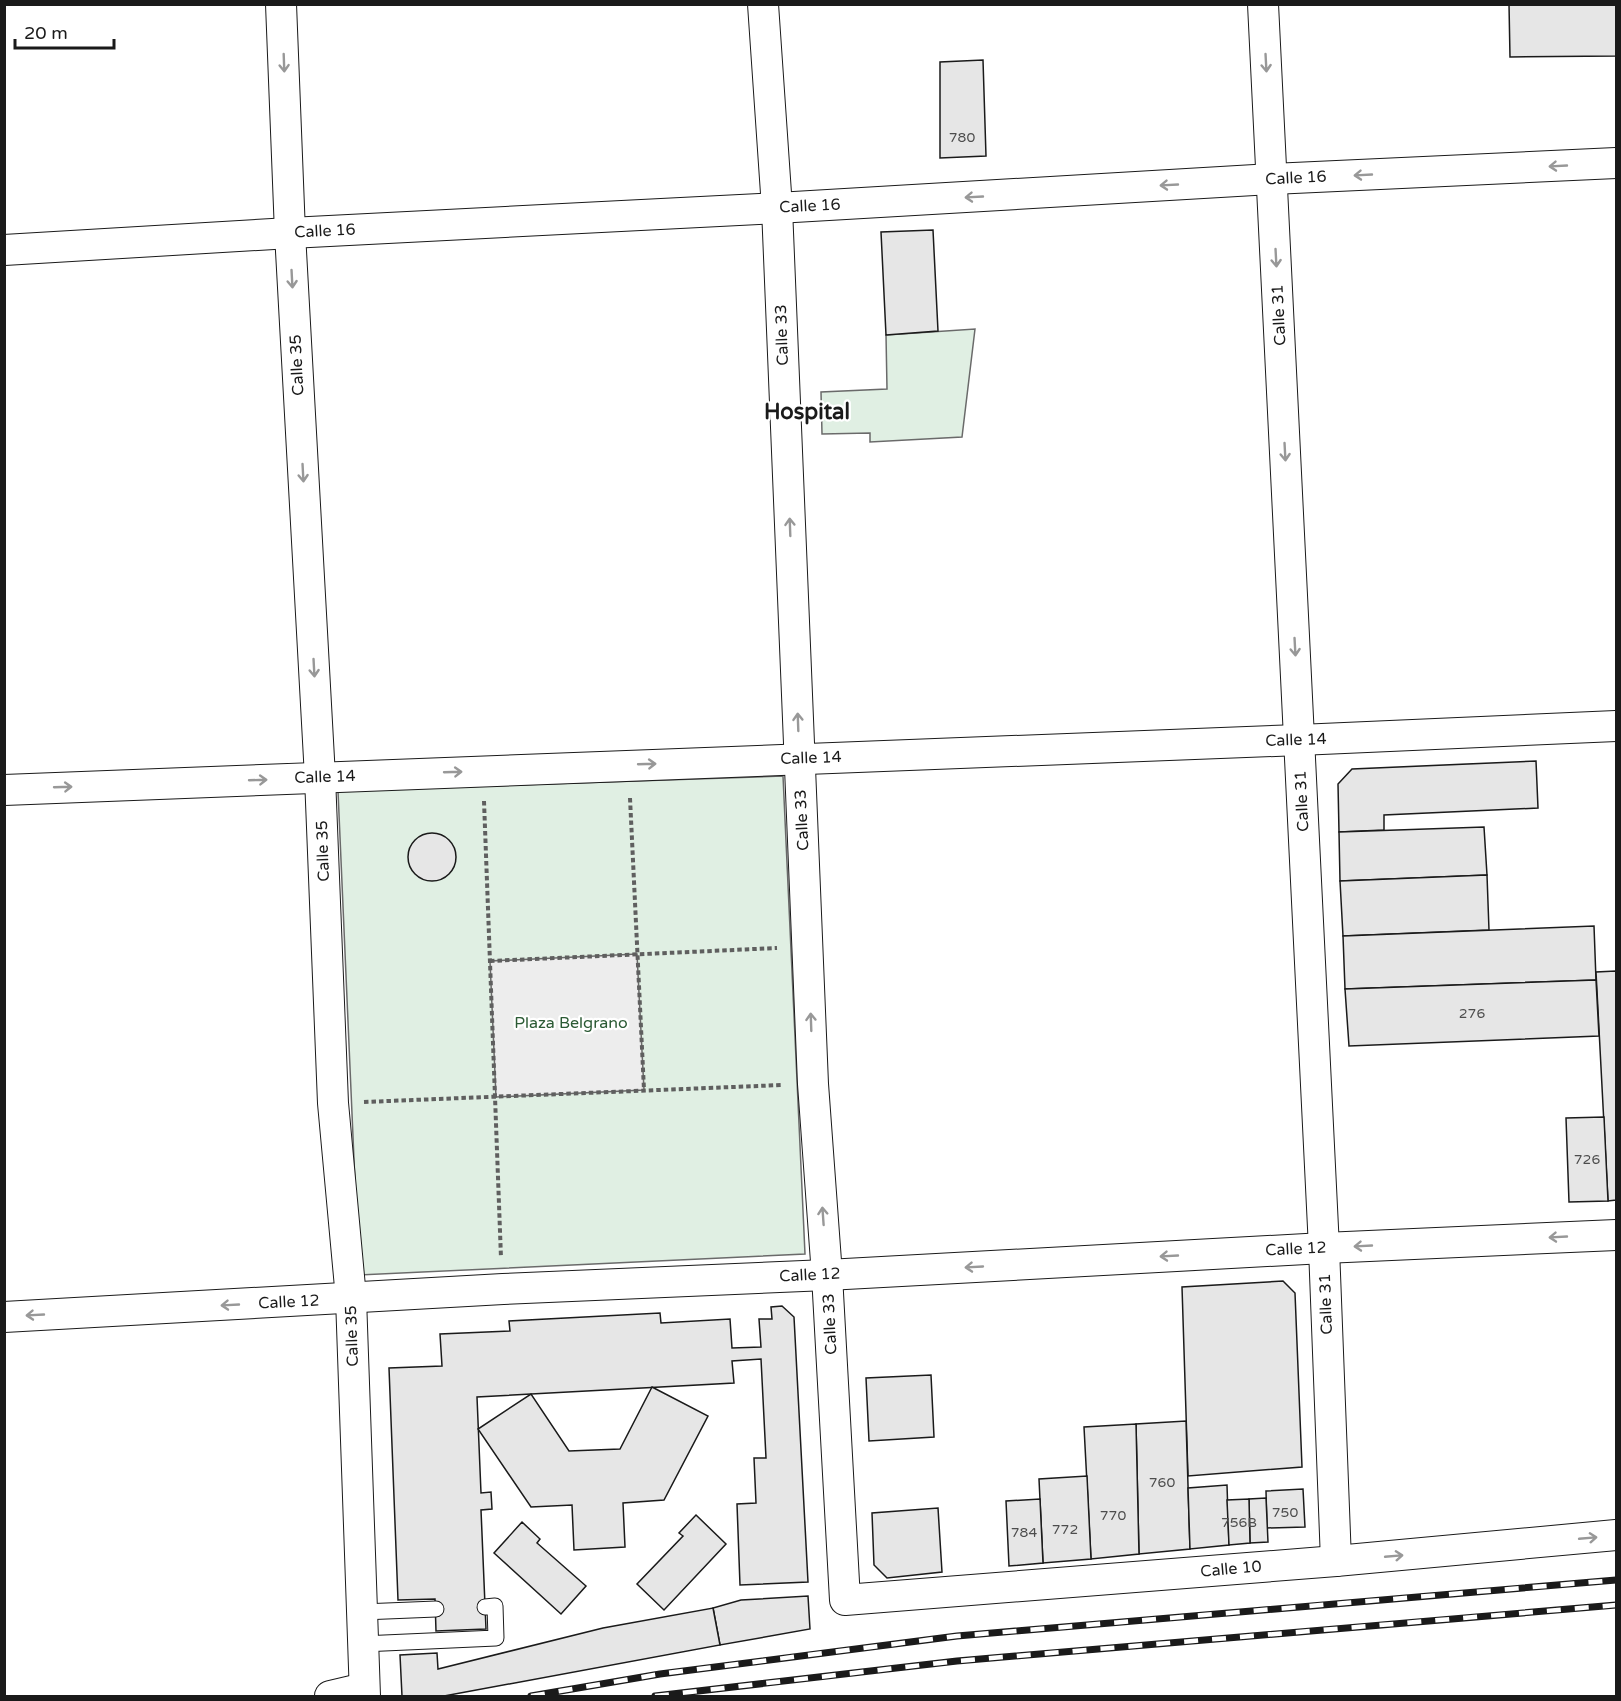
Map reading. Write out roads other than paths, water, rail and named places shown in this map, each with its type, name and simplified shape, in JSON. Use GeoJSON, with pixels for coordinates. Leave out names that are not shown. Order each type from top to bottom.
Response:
{"type":"FeatureCollection","features":[{"type":"Feature","properties":{"kind":"street","name":"Calle 35"},"geometry":{"type":"LineString","coordinates":[[281,4],[290,233],[320,777],[333,1103],[351,1298],[364,1692]]}},
{"type":"Feature","properties":{"kind":"street","name":"Calle 33"},"geometry":{"type":"LineString","coordinates":[[763,4],[777,208],[813,1084],[827,1275],[845,1600]]}},
{"type":"Feature","properties":{"kind":"street","name":"Calle 31"},"geometry":{"type":"LineString","coordinates":[[1263,4],[1324,1248],[1336,1561]]}},
{"type":"Feature","properties":{"kind":"street","name":"Calle 16"},"geometry":{"type":"LineString","coordinates":[[4,250],[1272,179],[1617,163]]}},
{"type":"Feature","properties":{"kind":"street","name":"Calle 14"},"geometry":{"type":"LineString","coordinates":[[4,790],[1617,726]]}},
{"type":"Feature","properties":{"kind":"street","name":"Calle 12"},"geometry":{"type":"LineString","coordinates":[[4,1317],[503,1289],[1617,1235]]}},
{"type":"Feature","properties":{"kind":"street","name":"Calle 10"},"geometry":{"type":"LineString","coordinates":[[845,1600],[1336,1561],[1617,1535]]}},
{"type":"Feature","properties":{"kind":"street"},"geometry":{"type":"LineString","coordinates":[[330,1696],[364,1692]]}},
{"type":"Feature","properties":{"kind":"lane"},"geometry":{"type":"LineString","coordinates":[[362,1644],[496,1638],[495,1606],[485,1607]]}},
{"type":"Feature","properties":{"kind":"lane"},"geometry":{"type":"LineString","coordinates":[[362,1612],[436,1609]]}},
{"type":"Feature","properties":{"kind":"railway"},"geometry":{"type":"LineString","coordinates":[[531,1696],[660,1674],[957,1636],[1616,1580]]}},
{"type":"Feature","properties":{"kind":"railway"},"geometry":{"type":"LineString","coordinates":[[655,1696],[957,1661],[1616,1605]]}},
{"type":"Feature","properties":{"kind":"district","name":"Hospital"},"geometry":{"type":"Point","coordinates":[807,412]}},
{"type":"Feature","properties":{"kind":"park label","name":"Plaza Belgrano"},"geometry":{"type":"Point","coordinates":[571,1023]}}]}
